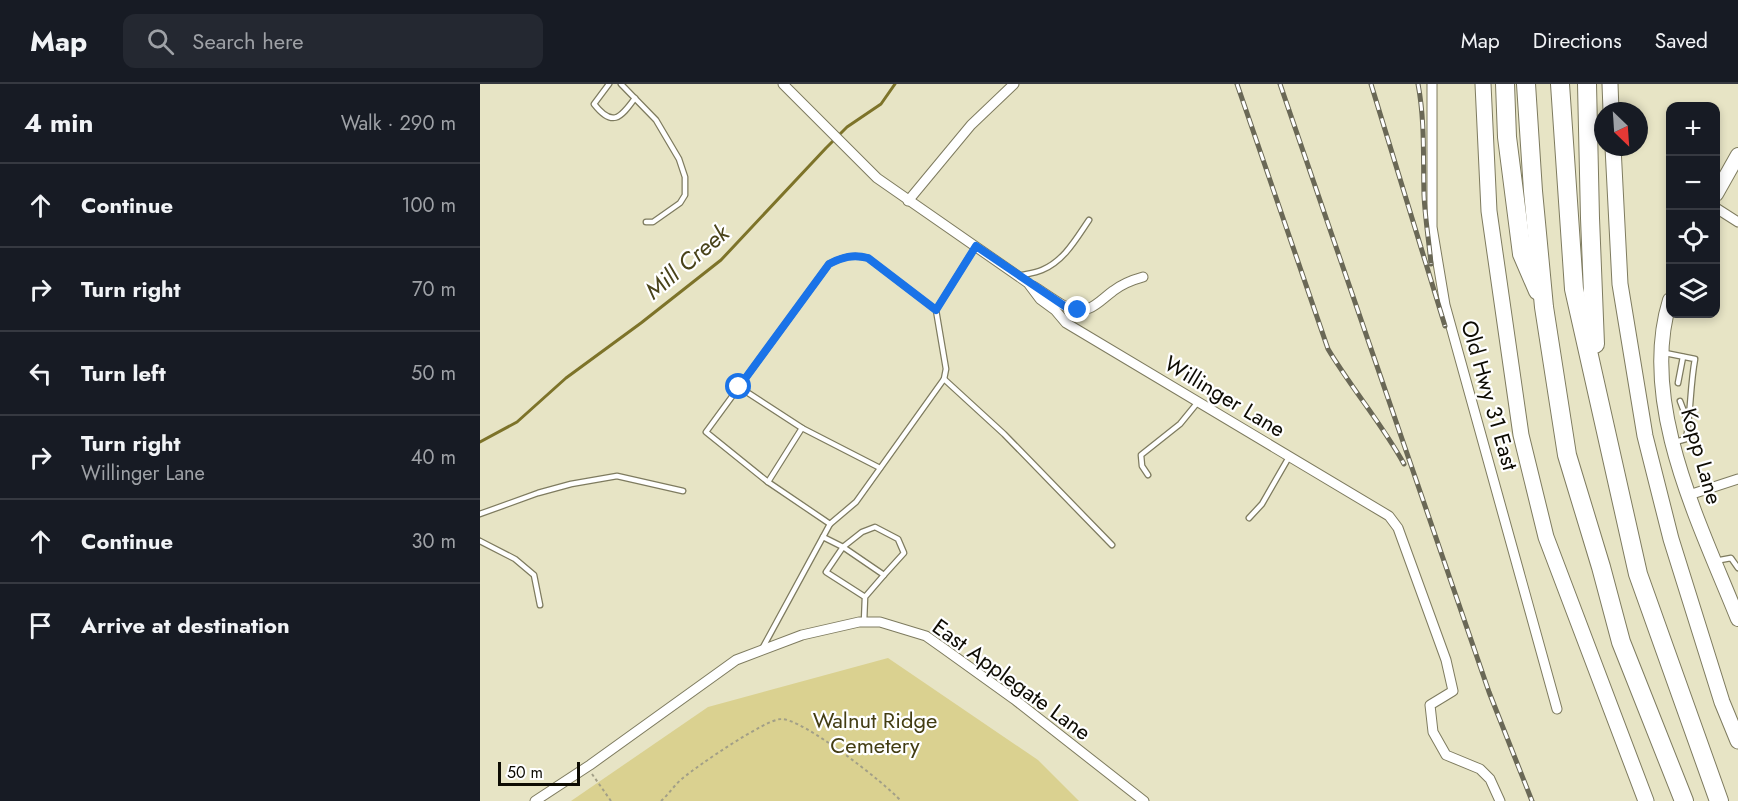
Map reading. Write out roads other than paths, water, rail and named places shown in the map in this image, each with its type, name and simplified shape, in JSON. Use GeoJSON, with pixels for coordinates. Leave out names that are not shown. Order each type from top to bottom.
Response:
{"type":"FeatureCollection","features":[{"type":"Feature","properties":{"kind":"highway"},"geometry":{"type":"LineString","coordinates":[[1505,84],[1507,137],[1522,254],[1544,307]]}},
{"type":"Feature","properties":{"kind":"highway"},"geometry":{"type":"LineString","coordinates":[[1526,84],[1544,307],[1567,455],[1602,567],[1621,642],[1684,801]]}},
{"type":"Feature","properties":{"kind":"highway"},"geometry":{"type":"LineString","coordinates":[[1560,84],[1574,289],[1638,573],[1719,801]]}},
{"type":"Feature","properties":{"kind":"highway"},"geometry":{"type":"LineString","coordinates":[[1587,84],[1589,206],[1597,391]]}},
{"type":"Feature","properties":{"kind":"main road"},"geometry":{"type":"LineString","coordinates":[[1483,84],[1489,211],[1521,435],[1546,537],[1646,801]]}},
{"type":"Feature","properties":{"kind":"main road"},"geometry":{"type":"LineString","coordinates":[[1610,84],[1611,102]]}},
{"type":"Feature","properties":{"kind":"main road"},"geometry":{"type":"LineString","coordinates":[[1613,156],[1620,284],[1645,436],[1671,539],[1722,702],[1738,741]]}},
{"type":"Feature","properties":{"kind":"street","name":"Willinger Lane"},"geometry":{"type":"LineString","coordinates":[[783,84],[877,178],[1028,283],[1040,299],[1055,310],[1066,323],[1389,516],[1398,528],[1446,660],[1454,691],[1430,705],[1433,732],[1446,755],[1480,769],[1490,779],[1500,801]]}},
{"type":"Feature","properties":{"kind":"street"},"geometry":{"type":"LineString","coordinates":[[908,201],[971,125],[1014,84]]}},
{"type":"Feature","properties":{"kind":"street","name":"Old Hwy 31 East"},"geometry":{"type":"LineString","coordinates":[[1432,84],[1432,227],[1445,305],[1557,708]]}},
{"type":"Feature","properties":{"kind":"street"},"geometry":{"type":"LineString","coordinates":[[1720,187],[1738,155]]}},
{"type":"Feature","properties":{"kind":"street"},"geometry":{"type":"LineString","coordinates":[[1719,210],[1738,222]]}},
{"type":"Feature","properties":{"kind":"street"},"geometry":{"type":"LineString","coordinates":[[1028,283],[1066,307],[1086,310],[1093,308],[1112,291],[1143,276]]}},
{"type":"Feature","properties":{"kind":"street","name":"Kopp Lane"},"geometry":{"type":"LineString","coordinates":[[1667,318],[1663,339],[1662,376],[1672,442],[1689,495],[1738,619]]}},
{"type":"Feature","properties":{"kind":"street"},"geometry":{"type":"LineString","coordinates":[[1689,495],[1738,478]]}},
{"type":"Feature","properties":{"kind":"street","name":"East Applegate Lane"},"geometry":{"type":"LineString","coordinates":[[535,801],[736,660],[802,635],[864,622],[880,622],[926,636],[1014,699],[1144,801]]}},
{"type":"Feature","properties":{"kind":"lane"},"geometry":{"type":"LineString","coordinates":[[609,84],[594,104],[608,118],[622,115],[635,98]]}},
{"type":"Feature","properties":{"kind":"lane"},"geometry":{"type":"LineString","coordinates":[[621,84],[656,120],[679,159],[686,177],[685,195],[680,203],[653,222],[646,222]]}},
{"type":"Feature","properties":{"kind":"lane"},"geometry":{"type":"LineString","coordinates":[[1018,276],[1042,270],[1058,260],[1069,249],[1089,220]]}},
{"type":"Feature","properties":{"kind":"lane"},"geometry":{"type":"LineString","coordinates":[[762,649],[830,524],[856,502],[944,379],[946,369],[936,310],[976,246]]}},
{"type":"Feature","properties":{"kind":"lane"},"geometry":{"type":"LineString","coordinates":[[830,524],[768,482],[706,432],[829,264],[841,258],[856,255],[868,258],[936,310]]}},
{"type":"Feature","properties":{"kind":"lane"},"geometry":{"type":"LineString","coordinates":[[1663,352],[1695,359],[1686,439],[1672,442]]}},
{"type":"Feature","properties":{"kind":"lane"},"geometry":{"type":"LineString","coordinates":[[1678,383],[1683,357]]}},
{"type":"Feature","properties":{"kind":"lane"},"geometry":{"type":"LineString","coordinates":[[944,379],[1004,434],[1112,545]]}},
{"type":"Feature","properties":{"kind":"lane"},"geometry":{"type":"LineString","coordinates":[[739,387],[802,428],[880,468]]}},
{"type":"Feature","properties":{"kind":"lane"},"geometry":{"type":"LineString","coordinates":[[1680,401],[1689,425]]}},
{"type":"Feature","properties":{"kind":"lane"},"geometry":{"type":"LineString","coordinates":[[1148,476],[1142,466],[1141,455],[1180,424],[1198,402]]}},
{"type":"Feature","properties":{"kind":"lane"},"geometry":{"type":"LineString","coordinates":[[768,482],[802,428]]}},
{"type":"Feature","properties":{"kind":"lane"},"geometry":{"type":"LineString","coordinates":[[1250,518],[1262,504],[1289,457]]}},
{"type":"Feature","properties":{"kind":"lane"},"geometry":{"type":"LineString","coordinates":[[480,514],[538,493],[571,484],[617,476],[683,491]]}},
{"type":"Feature","properties":{"kind":"lane"},"geometry":{"type":"LineString","coordinates":[[864,622],[865,597],[904,553],[898,539],[875,527],[862,532],[843,547],[826,572],[865,597]]}},
{"type":"Feature","properties":{"kind":"lane"},"geometry":{"type":"LineString","coordinates":[[823,537],[843,547],[884,575]]}},
{"type":"Feature","properties":{"kind":"lane"},"geometry":{"type":"LineString","coordinates":[[480,541],[514,559],[534,574],[540,605]]}},
{"type":"Feature","properties":{"kind":"lane"},"geometry":{"type":"LineString","coordinates":[[1715,561],[1731,558],[1738,568]]}},
{"type":"Feature","properties":{"kind":"waterway","name":"Mill Creek"},"geometry":{"type":"LineString","coordinates":[[480,442],[517,422],[566,378],[721,260],[847,127],[881,104],[895,84]]}},
{"type":"Feature","properties":{"kind":"railway"},"geometry":{"type":"LineString","coordinates":[[1237,84],[1328,349],[1404,464]]}},
{"type":"Feature","properties":{"kind":"railway"},"geometry":{"type":"LineString","coordinates":[[1280,84],[1489,692],[1532,801]]}},
{"type":"Feature","properties":{"kind":"railway"},"geometry":{"type":"LineString","coordinates":[[1371,84],[1445,326]]}},
{"type":"Feature","properties":{"kind":"railway"},"geometry":{"type":"LineString","coordinates":[[1418,84],[1423,125],[1425,204],[1431,264]]}},
{"type":"Feature","properties":{"kind":"park label","name":"Walnut Ridge Cemetery"},"geometry":{"type":"Point","coordinates":[875,732]}}]}
